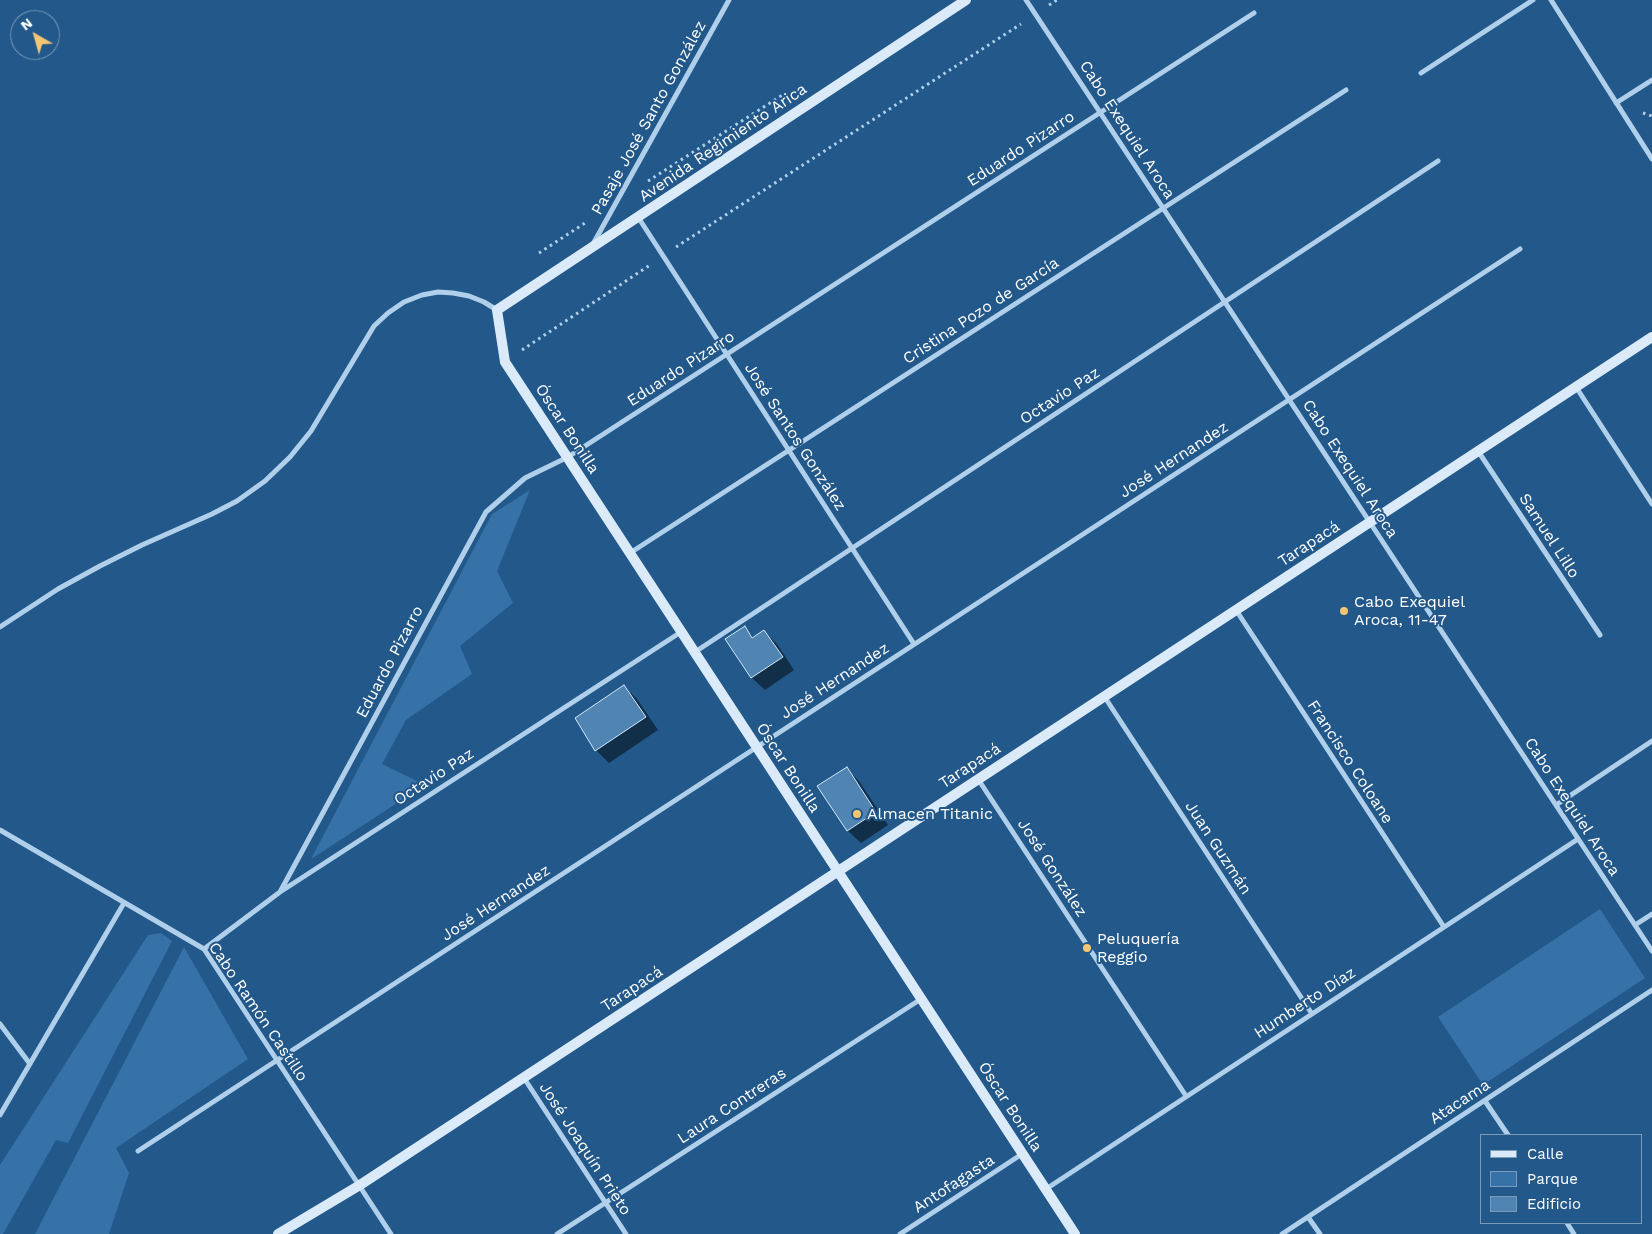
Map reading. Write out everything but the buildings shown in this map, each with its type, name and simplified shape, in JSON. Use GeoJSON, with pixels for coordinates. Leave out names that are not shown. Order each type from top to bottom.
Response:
{"type":"FeatureCollection","features":[{"type":"Feature","properties":{"kind":"street","name":"Pasaje José Santo González"},"geometry":{"type":"LineString","coordinates":[[590,249],[729,0]]}},
{"type":"Feature","properties":{"kind":"street","name":"Avenida Regimiento Arica"},"geometry":{"type":"LineString","coordinates":[[497,310],[966,0]]}},
{"type":"Feature","properties":{"kind":"street","name":"Cabo Exequiel Aroca"},"geometry":{"type":"LineString","coordinates":[[1026,0],[1652,951]]}},
{"type":"Feature","properties":{"kind":"street"},"geometry":{"type":"LineString","coordinates":[[1421,73],[1534,0]]}},
{"type":"Feature","properties":{"kind":"street"},"geometry":{"type":"LineString","coordinates":[[1551,0],[1652,159]]}},
{"type":"Feature","properties":{"kind":"street","name":"Eduardo Pizarro"},"geometry":{"type":"LineString","coordinates":[[280,892],[486,512],[525,478],[568,457],[1254,13]]}},
{"type":"Feature","properties":{"kind":"street"},"geometry":{"type":"LineString","coordinates":[[1616,103],[1652,80]]}},
{"type":"Feature","properties":{"kind":"street","name":"Cristina Pozo de García"},"geometry":{"type":"LineString","coordinates":[[630,553],[1346,90]]}},
{"type":"Feature","properties":{"kind":"street","name":"Octavio Paz"},"geometry":{"type":"LineString","coordinates":[[695,652],[1438,161]]}},
{"type":"Feature","properties":{"kind":"street","name":"José Santos González"},"geometry":{"type":"LineString","coordinates":[[638,217],[914,644]]}},
{"type":"Feature","properties":{"kind":"street","name":"José Hernandez"},"geometry":{"type":"LineString","coordinates":[[138,1151],[1520,249]]}},
{"type":"Feature","properties":{"kind":"street"},"geometry":{"type":"LineString","coordinates":[[0,627],[58,589],[142,545],[237,501],[265,480],[290,457],[311,431],[374,326],[404,302],[422,295],[438,292],[454,293],[476,299],[497,310]]}},
{"type":"Feature","properties":{"kind":"street","name":"Óscar Bonilla"},"geometry":{"type":"LineString","coordinates":[[497,310],[505,362],[1075,1234]]}},
{"type":"Feature","properties":{"kind":"street","name":"Tarapacá"},"geometry":{"type":"LineString","coordinates":[[278,1234],[360,1185],[1652,337]]}},
{"type":"Feature","properties":{"kind":"street"},"geometry":{"type":"LineString","coordinates":[[1576,386],[1652,504]]}},
{"type":"Feature","properties":{"kind":"street","name":"Samuel Lillo"},"geometry":{"type":"LineString","coordinates":[[1478,451],[1600,634]]}},
{"type":"Feature","properties":{"kind":"street","name":"Francisco Coloane"},"geometry":{"type":"LineString","coordinates":[[1236,610],[1444,927]]}},
{"type":"Feature","properties":{"kind":"street","name":"Octavio Paz"},"geometry":{"type":"LineString","coordinates":[[204,949],[280,892],[681,632]]}},
{"type":"Feature","properties":{"kind":"street","name":"Juan Guzmán"},"geometry":{"type":"LineString","coordinates":[[1104,696],[1312,1014]]}},
{"type":"Feature","properties":{"kind":"street"},"geometry":{"type":"LineString","coordinates":[[1556,805],[1652,741]]}},
{"type":"Feature","properties":{"kind":"street","name":"José González"},"geometry":{"type":"LineString","coordinates":[[978,779],[1186,1096]]}},
{"type":"Feature","properties":{"kind":"street","name":"Cabo Ramón Castillo"},"geometry":{"type":"LineString","coordinates":[[0,830],[204,949],[391,1234]]}},
{"type":"Feature","properties":{"kind":"street","name":"Humberto Díaz"},"geometry":{"type":"LineString","coordinates":[[1045,1189],[1578,839]]}},
{"type":"Feature","properties":{"kind":"street"},"geometry":{"type":"LineString","coordinates":[[0,1115],[124,902]]}},
{"type":"Feature","properties":{"kind":"street"},"geometry":{"type":"LineString","coordinates":[[1635,925],[1652,914]]}},
{"type":"Feature","properties":{"kind":"street","name":"Atacama"},"geometry":{"type":"LineString","coordinates":[[1282,1234],[1652,990]]}},
{"type":"Feature","properties":{"kind":"street","name":"Laura Contreras"},"geometry":{"type":"LineString","coordinates":[[557,1234],[921,999]]}},
{"type":"Feature","properties":{"kind":"street"},"geometry":{"type":"LineString","coordinates":[[0,1024],[30,1064]]}},
{"type":"Feature","properties":{"kind":"street","name":"José Joaquín Prieto"},"geometry":{"type":"LineString","coordinates":[[524,1077],[626,1234]]}},
{"type":"Feature","properties":{"kind":"street"},"geometry":{"type":"LineString","coordinates":[[1485,1101],[1507,1134]]}},
{"type":"Feature","properties":{"kind":"street","name":"Antofagasta"},"geometry":{"type":"LineString","coordinates":[[900,1234],[1022,1154]]}},
{"type":"Feature","properties":{"kind":"street"},"geometry":{"type":"LineString","coordinates":[[1308,1217],[1320,1234]]}},
{"type":"Feature","properties":{"kind":"path"},"geometry":{"type":"LineString","coordinates":[[505,362],[663,256],[1057,0]]}},
{"type":"Feature","properties":{"kind":"path"},"geometry":{"type":"LineString","coordinates":[[616,202],[789,90]]}},
{"type":"Feature","properties":{"kind":"path"},"geometry":{"type":"LineString","coordinates":[[539,253],[585,222]]}},
{"type":"Feature","properties":{"kind":"green space"},"geometry":{"type":"Polygon","coordinates":[[[530,490],[497,571],[513,603],[460,646],[472,674],[406,720],[382,764],[425,785],[311,859],[492,514],[530,490]]]}},
{"type":"Feature","properties":{"kind":"green space"},"geometry":{"type":"Polygon","coordinates":[[[1600,909],[1645,978],[1483,1085],[1438,1017],[1600,909]]]}},
{"type":"Feature","properties":{"kind":"green space"},"geometry":{"type":"Polygon","coordinates":[[[161,933],[172,941],[68,1143],[56,1140],[3,1234],[0,1234],[0,1165],[148,935],[161,933]]]}},
{"type":"Feature","properties":{"kind":"green space"},"geometry":{"type":"Polygon","coordinates":[[[184,947],[248,1059],[116,1148],[129,1173],[109,1234],[35,1234],[184,947]]]}},
{"type":"Feature","properties":{"kind":"place","name":"Cabo Exequiel Aroca, 11-47"},"geometry":{"type":"Point","coordinates":[1344,611]}},
{"type":"Feature","properties":{"kind":"place","name":"Almacen Titanic"},"geometry":{"type":"Point","coordinates":[857,814]}},
{"type":"Feature","properties":{"kind":"place","name":"Peluquería Reggio"},"geometry":{"type":"Point","coordinates":[1087,948]}}]}
